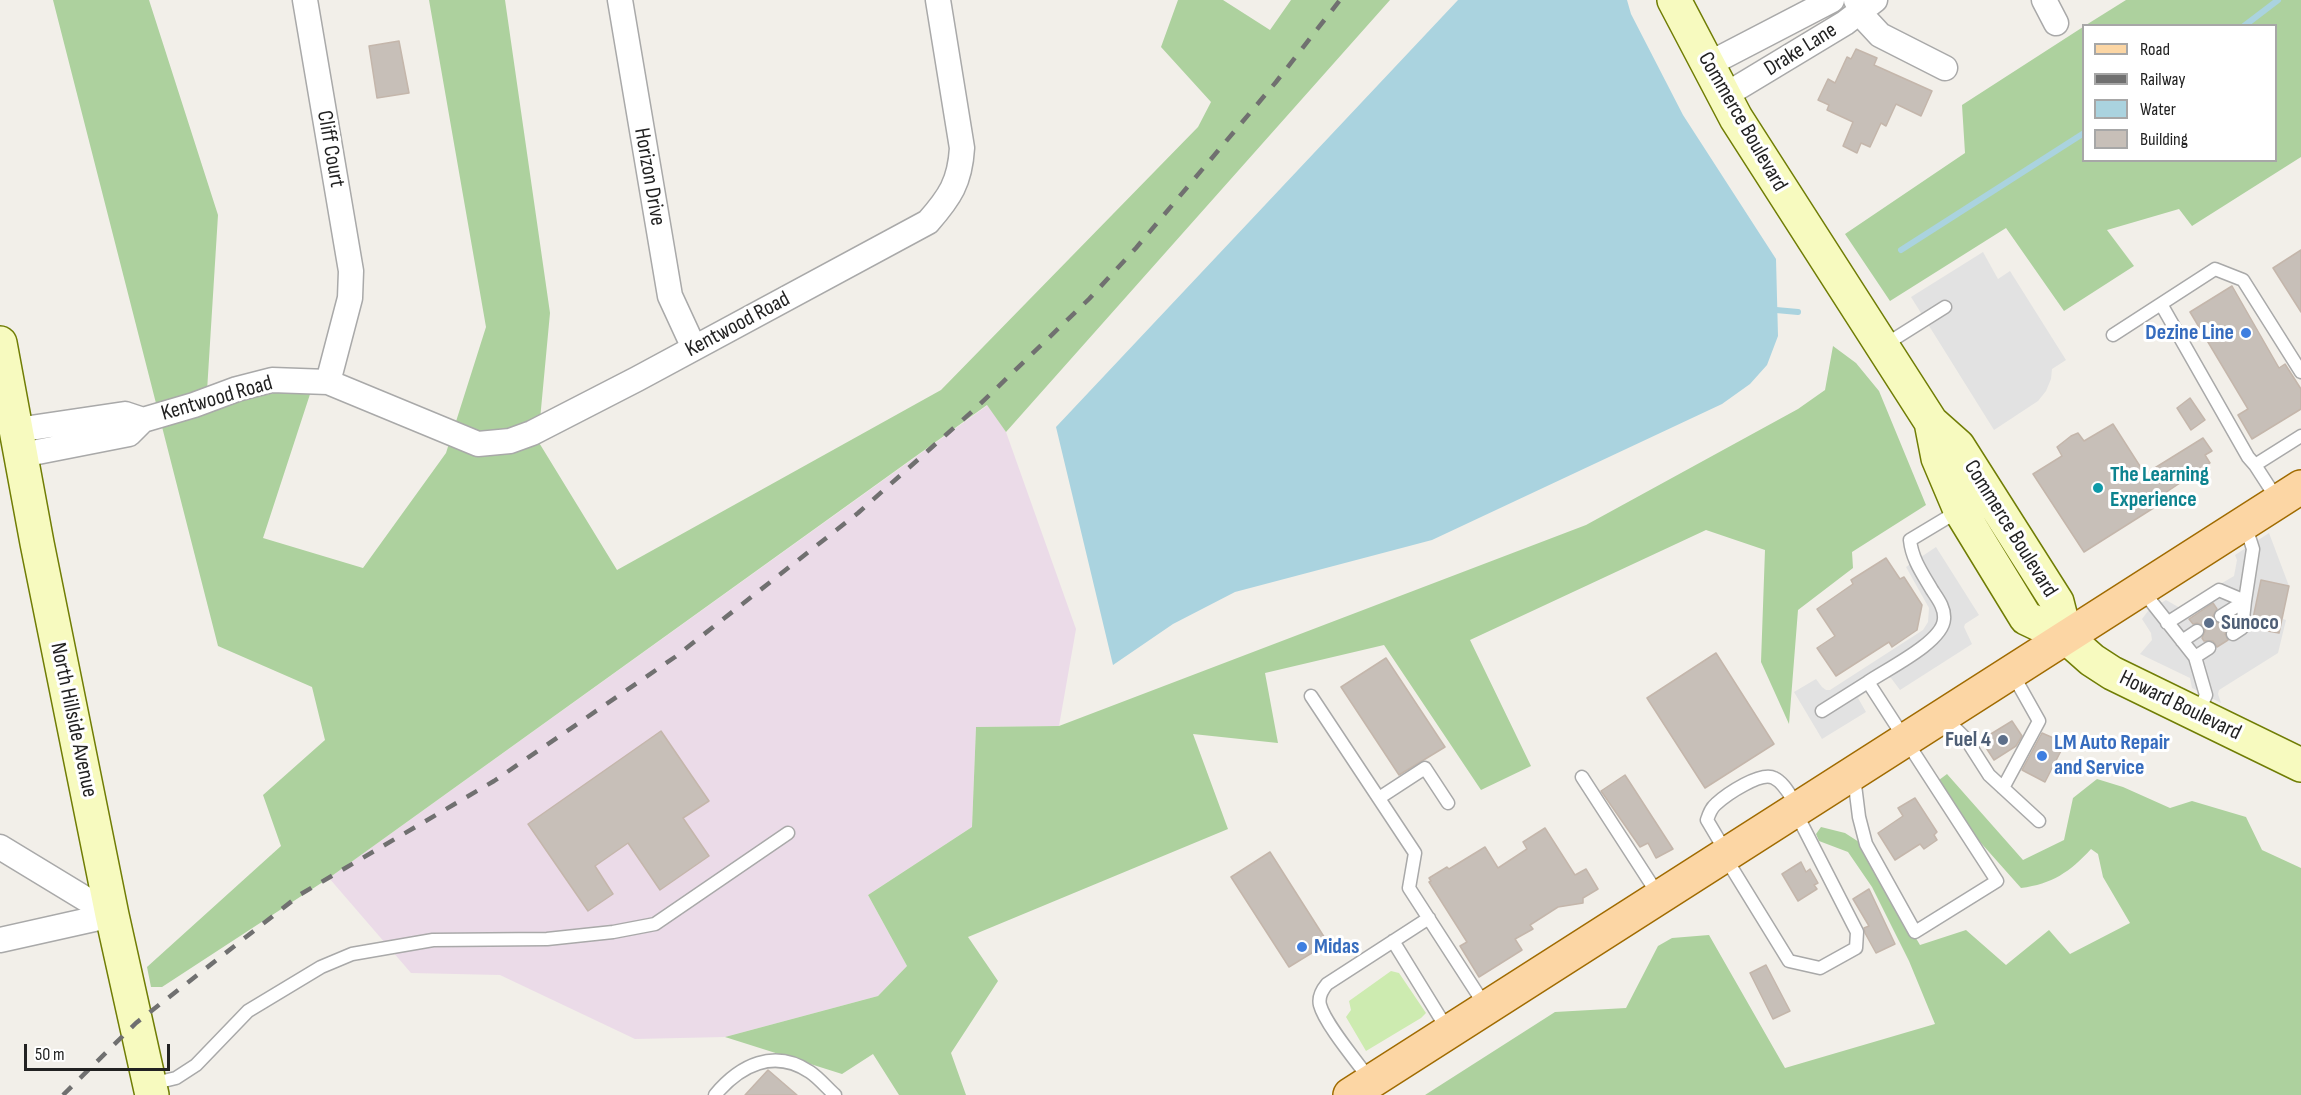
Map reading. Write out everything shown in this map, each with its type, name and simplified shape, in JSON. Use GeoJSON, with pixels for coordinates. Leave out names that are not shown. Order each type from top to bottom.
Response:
{"type":"FeatureCollection","features":[{"type":"Feature","properties":{"kind":"main road","name":"Commerce Boulevard"},"geometry":{"type":"LineString","coordinates":[[1674,0],[1724,96],[1786,198],[1931,422],[1958,446],[2057,602],[2066,637]]}},
{"type":"Feature","properties":{"kind":"main road","name":"North Hillside Avenue"},"geometry":{"type":"LineString","coordinates":[[0,343],[37,543],[112,915],[151,1090]]}},
{"type":"Feature","properties":{"kind":"main road","name":"Commerce Boulevard"},"geometry":{"type":"LineString","coordinates":[[1931,422],[1938,458],[1960,510],[2026,618],[2066,637]]}},
{"type":"Feature","properties":{"kind":"main road"},"geometry":{"type":"LineString","coordinates":[[1361,1088],[2290,495]]}},
{"type":"Feature","properties":{"kind":"main road","name":"Howard Boulevard"},"geometry":{"type":"LineString","coordinates":[[2066,637],[2112,673],[2301,765]]}},
{"type":"Feature","properties":{"kind":"street","name":"Cliff Court"},"geometry":{"type":"LineString","coordinates":[[305,0],[351,270],[350,298],[328,382]]}},
{"type":"Feature","properties":{"kind":"street","name":"Horizon Drive"},"geometry":{"type":"LineString","coordinates":[[620,0],[670,296],[694,348]]}},
{"type":"Feature","properties":{"kind":"street","name":"Kentwood Road"},"geometry":{"type":"LineString","coordinates":[[20,442],[126,414],[142,420],[272,380],[328,382],[478,444],[510,441],[532,433],[928,222],[945,203],[955,186],[961,169],[962,148],[938,0]]}},
{"type":"Feature","properties":{"kind":"street","name":"Drake Lane"},"geometry":{"type":"LineString","coordinates":[[1707,65],[1832,0]]}},
{"type":"Feature","properties":{"kind":"street"},"geometry":{"type":"LineString","coordinates":[[2044,0],[2056,22]]}},
{"type":"Feature","properties":{"kind":"street","name":"Drake Lane"},"geometry":{"type":"LineString","coordinates":[[1724,96],[1748,84],[1864,4]]}},
{"type":"Feature","properties":{"kind":"street"},"geometry":{"type":"LineString","coordinates":[[1864,4],[1872,29],[1945,68]]}},
{"type":"Feature","properties":{"kind":"street"},"geometry":{"type":"LineString","coordinates":[[0,847],[112,915]]}},
{"type":"Feature","properties":{"kind":"street"},"geometry":{"type":"LineString","coordinates":[[0,940],[112,915]]}},
{"type":"Feature","properties":{"kind":"lane"},"geometry":{"type":"LineString","coordinates":[[2113,335],[2215,269],[2243,280],[2301,372]]}},
{"type":"Feature","properties":{"kind":"lane"},"geometry":{"type":"LineString","coordinates":[[2161,304],[2248,457],[2290,495]]}},
{"type":"Feature","properties":{"kind":"lane"},"geometry":{"type":"LineString","coordinates":[[1882,347],[1945,307]]}},
{"type":"Feature","properties":{"kind":"lane"},"geometry":{"type":"LineString","coordinates":[[2255,465],[2301,436]]}},
{"type":"Feature","properties":{"kind":"lane"},"geometry":{"type":"LineString","coordinates":[[1822,711],[1928,642],[1941,631],[1944,611],[1911,555],[1910,540],[1960,510]]}},
{"type":"Feature","properties":{"kind":"lane"},"geometry":{"type":"LineString","coordinates":[[2233,634],[2242,628],[2253,549],[2244,523]]}},
{"type":"Feature","properties":{"kind":"lane"},"geometry":{"type":"LineString","coordinates":[[2141,589],[2195,657],[2206,695],[2198,714]]}},
{"type":"Feature","properties":{"kind":"lane"},"geometry":{"type":"LineString","coordinates":[[2167,623],[2218,590],[2244,601]]}},
{"type":"Feature","properties":{"kind":"lane"},"geometry":{"type":"LineString","coordinates":[[2221,616],[2244,601]]}},
{"type":"Feature","properties":{"kind":"lane"},"geometry":{"type":"LineString","coordinates":[[2182,641],[2198,631]]}},
{"type":"Feature","properties":{"kind":"lane"},"geometry":{"type":"LineString","coordinates":[[2195,657],[2209,648]]}},
{"type":"Feature","properties":{"kind":"lane"},"geometry":{"type":"LineString","coordinates":[[2003,788],[2039,721],[2011,672]]}},
{"type":"Feature","properties":{"kind":"lane"},"geometry":{"type":"LineString","coordinates":[[1853,773],[1859,817],[1866,844],[1915,932],[1997,881],[1868,682]]}},
{"type":"Feature","properties":{"kind":"lane"},"geometry":{"type":"LineString","coordinates":[[1311,696],[1415,853],[1409,888],[1487,1008]]}},
{"type":"Feature","properties":{"kind":"lane"},"geometry":{"type":"LineString","coordinates":[[1942,716],[1966,739],[1989,775],[2039,821]]}},
{"type":"Feature","properties":{"kind":"lane"},"geometry":{"type":"LineString","coordinates":[[1378,798],[1425,768],[1448,803]]}},
{"type":"Feature","properties":{"kind":"lane"},"geometry":{"type":"LineString","coordinates":[[1582,777],[1660,897]]}},
{"type":"Feature","properties":{"kind":"lane"},"geometry":{"type":"LineString","coordinates":[[1758,777],[1775,778],[1783,785],[1797,809],[1857,933],[1856,948],[1820,968],[1789,961],[1726,855],[1707,820],[1711,811],[1716,804],[1758,777]]}},
{"type":"Feature","properties":{"kind":"lane"},"geometry":{"type":"LineString","coordinates":[[151,1090],[196,1065],[248,1011],[321,967],[352,954],[433,940],[547,939],[613,932],[655,924],[788,833]]}},
{"type":"Feature","properties":{"kind":"lane"},"geometry":{"type":"LineString","coordinates":[[1361,1088],[1321,1007],[1320,998],[1327,984],[1429,918]]}},
{"type":"Feature","properties":{"kind":"lane"},"geometry":{"type":"LineString","coordinates":[[1393,941],[1449,1032]]}},
{"type":"Feature","properties":{"kind":"lane"},"geometry":{"type":"LineString","coordinates":[[715,1095],[728,1079],[744,1068],[761,1062],[782,1060],[810,1072],[835,1095]]}},
{"type":"Feature","properties":{"kind":"shaded area"},"geometry":{"type":"Polygon","coordinates":[[[1983,252],[1998,279],[2010,271],[2066,360],[2052,369],[2046,391],[2038,401],[1994,430],[1911,297],[1983,252]]]}},
{"type":"Feature","properties":{"kind":"shaded area"},"geometry":{"type":"Polygon","coordinates":[[[988,405],[1006,432],[1076,629],[1059,726],[976,727],[972,827],[868,895],[907,966],[878,996],[725,1037],[635,1039],[500,975],[411,973],[329,878],[988,405]]]}},
{"type":"Feature","properties":{"kind":"shaded area"},"geometry":{"type":"Polygon","coordinates":[[[2269,533],[2289,586],[2261,581],[2252,628],[2279,632],[2283,619],[2286,620],[2278,653],[2219,690],[2221,703],[2192,688],[2190,678],[2140,654],[2152,640],[2151,633],[2142,619],[2148,611],[2166,600],[2180,608],[2234,576],[2237,560],[2235,555],[2269,533]]]}},
{"type":"Feature","properties":{"kind":"shaded area"},"geometry":{"type":"Polygon","coordinates":[[[1936,547],[1979,615],[1964,627],[1972,644],[1900,690],[1891,678],[1886,678],[1858,698],[1866,712],[1822,739],[1794,692],[1816,679],[1822,687],[1830,690],[1923,630],[1928,622],[1929,608],[1906,567],[1936,547]]]}},
{"type":"Feature","properties":{"kind":"green space"},"geometry":{"type":"Polygon","coordinates":[[[53,0],[149,0],[218,215],[206,407],[313,385],[263,538],[363,568],[446,453],[486,327],[429,0],[505,0],[550,313],[538,441],[617,570],[941,390],[1198,127],[1211,102],[1161,47],[1178,0],[1223,0],[1270,30],[1291,0],[1390,0],[1006,432],[987,405],[329,878],[162,987],[151,987],[147,967],[281,846],[263,795],[325,740],[312,687],[218,646],[53,0]]]}},
{"type":"Feature","properties":{"kind":"green space"},"geometry":{"type":"Polygon","coordinates":[[[2126,0],[2301,0],[2301,157],[2192,226],[2179,209],[2107,230],[2134,266],[2064,311],[2006,228],[1890,301],[1845,234],[1965,153],[1962,105],[2082,28],[2082,162],[2277,162],[2277,24],[2088,24],[2126,0]]]}},
{"type":"Feature","properties":{"kind":"green space"},"geometry":{"type":"Polygon","coordinates":[[[1833,346],[1856,363],[1879,391],[1926,505],[1852,552],[1853,568],[1798,610],[1789,724],[1761,662],[1765,550],[1706,530],[1470,640],[1531,766],[1481,790],[1384,645],[1265,673],[1278,743],[1193,734],[1228,829],[968,937],[998,981],[951,1053],[966,1095],[899,1095],[873,1054],[842,1074],[725,1037],[878,996],[907,966],[868,895],[972,827],[976,727],[1059,726],[1586,525],[1798,409],[1825,390],[1833,346]]]}},
{"type":"Feature","properties":{"kind":"green space"},"geometry":{"type":"Polygon","coordinates":[[[1947,774],[2023,860],[2064,840],[2073,798],[2097,779],[2123,787],[2170,808],[2192,801],[2246,817],[2262,850],[2301,868],[2301,1095],[1425,1095],[1555,1012],[1626,1008],[1658,946],[1672,938],[1709,935],[1785,1068],[1935,1024],[1909,961],[1872,887],[1848,852],[1819,841],[1816,834],[1821,827],[1845,833],[1859,842],[1920,945],[1966,930],[2006,965],[2049,930],[2070,954],[2130,923],[2103,877],[2098,854],[2091,849],[2060,876],[2021,888],[1973,834],[1939,780],[1947,774]]]}},
{"type":"Feature","properties":{"kind":"green space"},"geometry":{"type":"Polygon","coordinates":[[[1391,971],[1399,973],[1426,1013],[1366,1051],[1346,1017],[1351,1010],[1349,1001],[1391,971]]]}},
{"type":"Feature","properties":{"kind":"water"},"geometry":{"type":"Polygon","coordinates":[[[1458,0],[1627,0],[1631,14],[1683,115],[1776,259],[1778,336],[1767,365],[1750,384],[1722,404],[1432,540],[1235,592],[1173,624],[1113,665],[1056,427],[1458,0]]]}},
{"type":"Feature","properties":{"kind":"building"},"geometry":{"type":"Polygon","coordinates":[[[399,41],[409,93],[377,98],[369,46],[399,41]]]}},
{"type":"Feature","properties":{"kind":"building"},"geometry":{"type":"Polygon","coordinates":[[[1856,49],[1877,58],[1874,65],[1932,91],[1921,116],[1896,104],[1886,126],[1881,123],[1870,147],[1861,143],[1857,153],[1843,146],[1853,122],[1827,110],[1829,105],[1818,100],[1828,79],[1835,83],[1847,57],[1851,59],[1856,49]]]}},
{"type":"Feature","properties":{"kind":"building"},"geometry":{"type":"Polygon","coordinates":[[[2301,250],[2301,312],[2273,268],[2301,250]]]}},
{"type":"Feature","properties":{"kind":"building"},"geometry":{"type":"Polygon","coordinates":[[[2232,286],[2279,368],[2285,364],[2301,389],[2301,409],[2252,439],[2238,415],[2248,409],[2190,312],[2232,286]]]}},
{"type":"Feature","properties":{"kind":"building"},"geometry":{"type":"Polygon","coordinates":[[[2190,398],[2205,420],[2191,430],[2177,408],[2190,398]]]}},
{"type":"Feature","properties":{"kind":"building","name":"The Learning Experience"},"geometry":{"type":"Polygon","coordinates":[[[2113,424],[2145,474],[2203,438],[2212,451],[2205,455],[2210,463],[2159,497],[2163,502],[2084,552],[2033,474],[2062,456],[2057,447],[2071,436],[2078,433],[2084,441],[2113,424]]]}},
{"type":"Feature","properties":{"kind":"building"},"geometry":{"type":"Polygon","coordinates":[[[1886,558],[1900,579],[1904,577],[1922,605],[1917,630],[1892,647],[1889,642],[1836,676],[1817,648],[1835,636],[1817,609],[1853,584],[1851,580],[1886,558]]]}},
{"type":"Feature","properties":{"kind":"building"},"geometry":{"type":"Polygon","coordinates":[[[2261,580],[2289,586],[2279,633],[2251,628],[2261,580]]]}},
{"type":"Feature","properties":{"kind":"building","name":"Sunoco"},"geometry":{"type":"Polygon","coordinates":[[[2213,603],[2217,609],[2213,616],[2214,621],[2221,624],[2226,623],[2229,627],[2225,634],[2228,640],[2217,647],[2213,641],[2204,641],[2202,638],[2205,631],[2203,626],[2193,624],[2189,619],[2213,603]]]}},
{"type":"Feature","properties":{"kind":"building"},"geometry":{"type":"Polygon","coordinates":[[[1716,653],[1774,744],[1705,788],[1647,698],[1716,653]]]}},
{"type":"Feature","properties":{"kind":"building"},"geometry":{"type":"Polygon","coordinates":[[[1386,658],[1445,747],[1399,775],[1341,687],[1386,658]]]}},
{"type":"Feature","properties":{"kind":"building","name":"Fuel 4"},"geometry":{"type":"Polygon","coordinates":[[[2012,721],[2022,736],[2016,746],[1994,760],[1981,740],[2012,721]]]}},
{"type":"Feature","properties":{"kind":"building"},"geometry":{"type":"Polygon","coordinates":[[[661,731],[709,801],[683,818],[709,856],[660,890],[628,843],[595,866],[613,894],[588,911],[528,824],[661,731]]]}},
{"type":"Feature","properties":{"kind":"building","name":"LM Auto Repair and Service"},"geometry":{"type":"Polygon","coordinates":[[[2042,733],[2065,743],[2045,782],[2022,770],[2042,733]]]}},
{"type":"Feature","properties":{"kind":"building"},"geometry":{"type":"Polygon","coordinates":[[[1625,775],[1673,849],[1656,858],[1648,843],[1640,847],[1601,791],[1625,775]]]}},
{"type":"Feature","properties":{"kind":"building"},"geometry":{"type":"Polygon","coordinates":[[[1915,798],[1937,832],[1934,835],[1937,840],[1924,849],[1920,844],[1895,860],[1878,833],[1903,816],[1898,808],[1915,798]]]}},
{"type":"Feature","properties":{"kind":"building"},"geometry":{"type":"Polygon","coordinates":[[[1545,828],[1575,875],[1586,869],[1598,889],[1583,898],[1583,903],[1558,907],[1530,925],[1533,929],[1515,939],[1522,950],[1479,977],[1460,946],[1467,942],[1429,882],[1431,881],[1429,878],[1447,867],[1449,869],[1485,847],[1498,868],[1527,849],[1523,842],[1545,828]]]}},
{"type":"Feature","properties":{"kind":"building"},"geometry":{"type":"Polygon","coordinates":[[[1270,852],[1328,943],[1289,967],[1231,877],[1270,852]]]}},
{"type":"Feature","properties":{"kind":"building"},"geometry":{"type":"Polygon","coordinates":[[[1801,862],[1806,872],[1810,869],[1818,883],[1814,885],[1817,889],[1798,901],[1782,874],[1801,862]]]}},
{"type":"Feature","properties":{"kind":"building"},"geometry":{"type":"Polygon","coordinates":[[[1869,889],[1895,944],[1876,953],[1865,933],[1864,928],[1869,926],[1853,899],[1869,889]]]}},
{"type":"Feature","properties":{"kind":"building"},"geometry":{"type":"Polygon","coordinates":[[[1766,965],[1790,1011],[1773,1019],[1750,973],[1766,965]]]}},
{"type":"Feature","properties":{"kind":"building"},"geometry":{"type":"Polygon","coordinates":[[[768,1070],[797,1095],[745,1095],[768,1070]]]}},
{"type":"Feature","properties":{"kind":"waterway"},"geometry":{"type":"LineString","coordinates":[[2247,24],[2278,0]]}},
{"type":"Feature","properties":{"kind":"waterway"},"geometry":{"type":"LineString","coordinates":[[1901,250],[2082,134]]}},
{"type":"Feature","properties":{"kind":"waterway"},"geometry":{"type":"LineString","coordinates":[[1776,310],[1798,312]]}},
{"type":"Feature","properties":{"kind":"railway"},"geometry":{"type":"LineString","coordinates":[[63,1095],[136,1023],[301,894],[494,781],[675,657],[858,513],[976,408],[1089,299],[1136,248],[1276,82],[1340,0]]}},
{"type":"Feature","properties":{"kind":"place","name":"Dezine Line"},"geometry":{"type":"Point","coordinates":[2246,333]}},
{"type":"Feature","properties":{"kind":"place","name":"The Learning Experience"},"geometry":{"type":"Point","coordinates":[2098,488]}},
{"type":"Feature","properties":{"kind":"place","name":"Sunoco"},"geometry":{"type":"Point","coordinates":[2209,623]}},
{"type":"Feature","properties":{"kind":"place","name":"Fuel 4"},"geometry":{"type":"Point","coordinates":[2003,740]}},
{"type":"Feature","properties":{"kind":"place","name":"LM Auto Repair and Service"},"geometry":{"type":"Point","coordinates":[2042,756]}},
{"type":"Feature","properties":{"kind":"place","name":"Midas"},"geometry":{"type":"Point","coordinates":[1302,947]}}]}
